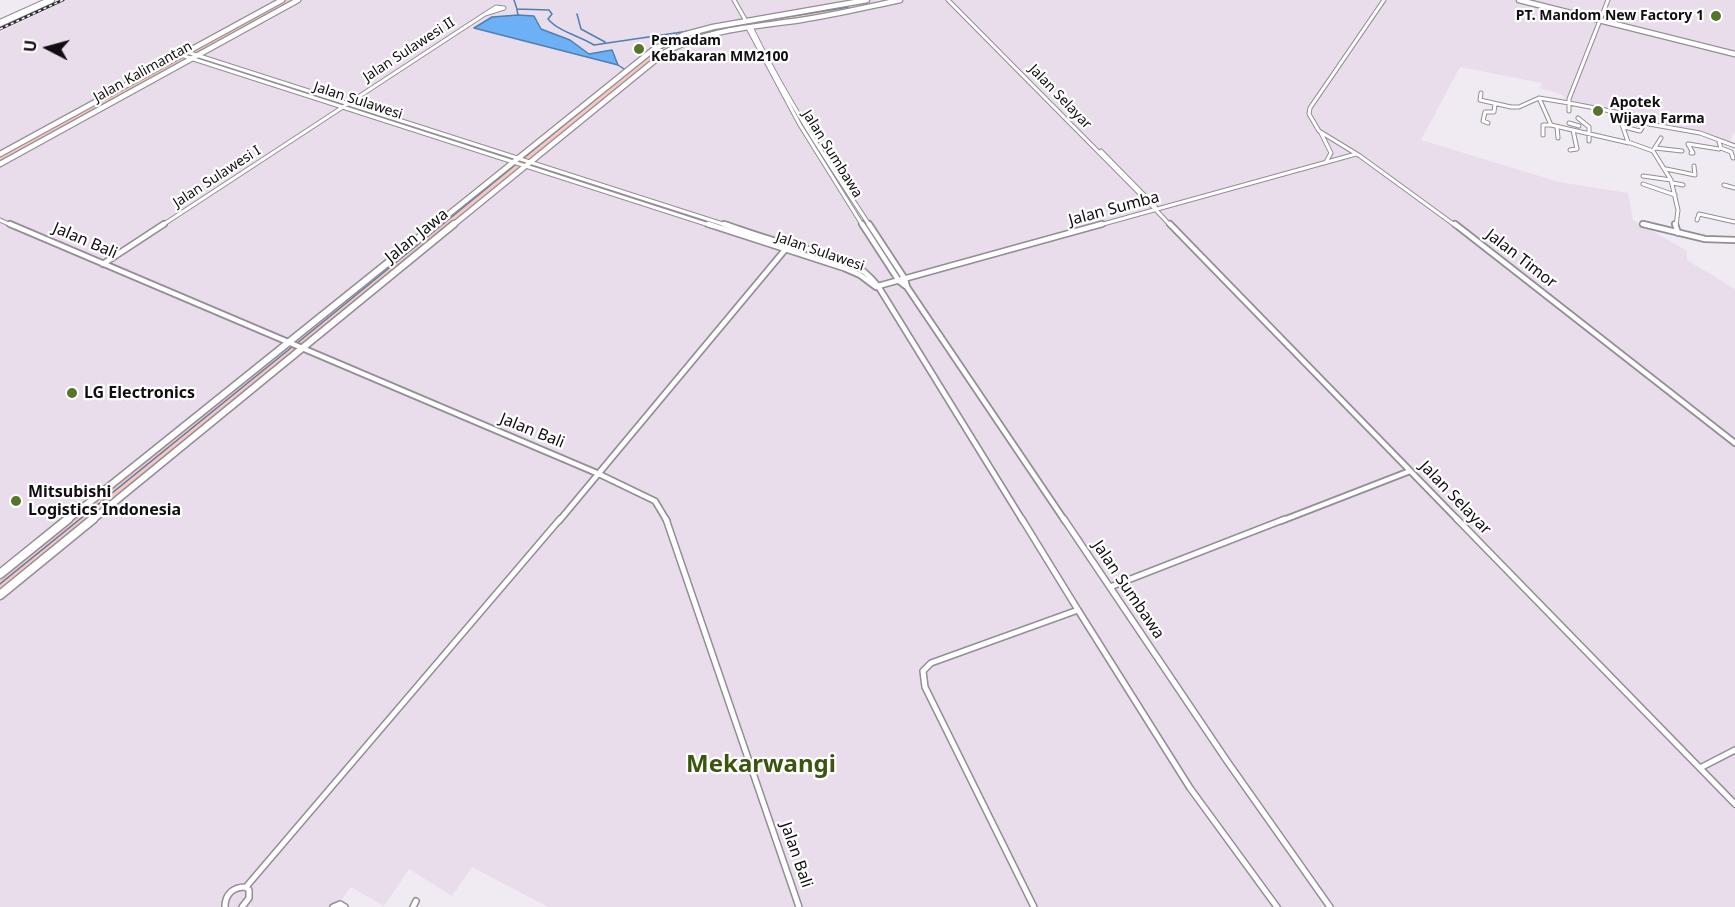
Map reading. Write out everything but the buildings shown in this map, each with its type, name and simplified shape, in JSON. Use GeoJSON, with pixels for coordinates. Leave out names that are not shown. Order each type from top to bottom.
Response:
{"type":"FeatureCollection","features":[{"type":"Feature","properties":{"kind":"highway"},"geometry":{"type":"LineString","coordinates":[[0,20],[43,0]]}},
{"type":"Feature","properties":{"kind":"highway"},"geometry":{"type":"LineString","coordinates":[[0,20],[51,0]]}},
{"type":"Feature","properties":{"kind":"street","name":"Jalan Kalimantan"},"geometry":{"type":"LineString","coordinates":[[0,154],[282,0]]}},
{"type":"Feature","properties":{"kind":"street","name":"Jalan Kalimantan"},"geometry":{"type":"LineString","coordinates":[[0,164],[298,0]]}},
{"type":"Feature","properties":{"kind":"street"},"geometry":{"type":"LineString","coordinates":[[734,0],[746,21]]}},
{"type":"Feature","properties":{"kind":"street","name":"Jalan Jawa"},"geometry":{"type":"LineString","coordinates":[[0,574],[654,49],[692,31],[867,0]]}},
{"type":"Feature","properties":{"kind":"street","name":"Jalan Jawa"},"geometry":{"type":"LineString","coordinates":[[0,595],[526,163],[664,53],[701,36],[818,17],[900,0]]}},
{"type":"Feature","properties":{"kind":"street","name":"Jalan Timor"},"geometry":{"type":"LineString","coordinates":[[1384,0],[1308,110],[1319,131],[1444,216],[1735,442]]}},
{"type":"Feature","properties":{"kind":"street"},"geometry":{"type":"LineString","coordinates":[[1519,0],[1735,49]]}},
{"type":"Feature","properties":{"kind":"street"},"geometry":{"type":"LineString","coordinates":[[1537,0],[1735,54]]}},
{"type":"Feature","properties":{"kind":"street"},"geometry":{"type":"LineString","coordinates":[[1569,111],[1569,103],[1608,0]]}},
{"type":"Feature","properties":{"kind":"street","name":"Jalan Selayar"},"geometry":{"type":"LineString","coordinates":[[950,1],[1735,804]]}},
{"type":"Feature","properties":{"kind":"street","name":"Jalan Sulawesi II"},"geometry":{"type":"LineString","coordinates":[[342,107],[484,14],[496,7],[504,8],[484,14]]}},
{"type":"Feature","properties":{"kind":"street","name":"Jalan Sumbawa"},"geometry":{"type":"LineString","coordinates":[[749,28],[824,162],[899,281],[907,287],[1227,761],[1330,907]]}},
{"type":"Feature","properties":{"kind":"street"},"geometry":{"type":"LineString","coordinates":[[654,49],[664,53]]}},
{"type":"Feature","properties":{"kind":"street","name":"Jalan Sulawesi"},"geometry":{"type":"LineString","coordinates":[[187,52],[195,57],[342,107],[789,245],[837,254],[856,262],[879,289]]}},
{"type":"Feature","properties":{"kind":"street","name":"Jalan Sulawesi"},"geometry":{"type":"LineString","coordinates":[[181,55],[195,57],[346,104],[516,160]]}},
{"type":"Feature","properties":{"kind":"street"},"geometry":{"type":"LineString","coordinates":[[627,69],[640,72]]}},
{"type":"Feature","properties":{"kind":"street"},"geometry":{"type":"LineString","coordinates":[[1480,93],[1480,100],[1495,104],[1519,107],[1539,98],[1631,115],[1640,121],[1700,133],[1719,142],[1735,146]]}},
{"type":"Feature","properties":{"kind":"street"},"geometry":{"type":"LineString","coordinates":[[1539,98],[1551,125]]}},
{"type":"Feature","properties":{"kind":"street"},"geometry":{"type":"LineString","coordinates":[[1488,123],[1483,121],[1485,112],[1494,112],[1495,104]]}},
{"type":"Feature","properties":{"kind":"street","name":"Jalan Sulawesi I"},"geometry":{"type":"LineString","coordinates":[[103,264],[342,107]]}},
{"type":"Feature","properties":{"kind":"street"},"geometry":{"type":"LineString","coordinates":[[1618,113],[1629,142]]}},
{"type":"Feature","properties":{"kind":"street"},"geometry":{"type":"LineString","coordinates":[[1578,118],[1589,127],[1589,141]]}},
{"type":"Feature","properties":{"kind":"street"},"geometry":{"type":"LineString","coordinates":[[1625,132],[1642,130],[1640,121]]}},
{"type":"Feature","properties":{"kind":"street"},"geometry":{"type":"LineString","coordinates":[[1566,129],[1570,122],[1580,126]]}},
{"type":"Feature","properties":{"kind":"street"},"geometry":{"type":"LineString","coordinates":[[1543,135],[1543,125],[1551,125],[1653,149],[1682,151]]}},
{"type":"Feature","properties":{"kind":"street"},"geometry":{"type":"LineString","coordinates":[[1557,127],[1558,138]]}},
{"type":"Feature","properties":{"kind":"street"},"geometry":{"type":"LineString","coordinates":[[1624,127],[1632,130]]}},
{"type":"Feature","properties":{"kind":"street"},"geometry":{"type":"LineString","coordinates":[[1570,150],[1577,149],[1573,130]]}},
{"type":"Feature","properties":{"kind":"street"},"geometry":{"type":"LineString","coordinates":[[1319,131],[1331,149],[1331,156],[1326,162]]}},
{"type":"Feature","properties":{"kind":"street"},"geometry":{"type":"LineString","coordinates":[[1700,133],[1701,145]]}},
{"type":"Feature","properties":{"kind":"street"},"geometry":{"type":"LineString","coordinates":[[1653,149],[1661,138]]}},
{"type":"Feature","properties":{"kind":"street"},"geometry":{"type":"LineString","coordinates":[[1719,142],[1721,148]]}},
{"type":"Feature","properties":{"kind":"street"},"geometry":{"type":"LineString","coordinates":[[1690,153],[1693,153],[1688,144],[1701,145],[1731,152],[1732,158]]}},
{"type":"Feature","properties":{"kind":"street"},"geometry":{"type":"LineString","coordinates":[[1653,149],[1672,182],[1678,210],[1675,223],[1678,233]]}},
{"type":"Feature","properties":{"kind":"street","name":"Jalan Sumba"},"geometry":{"type":"LineString","coordinates":[[879,289],[905,279],[1356,154]]}},
{"type":"Feature","properties":{"kind":"street","name":"Jalan Sumbawa"},"geometry":{"type":"LineString","coordinates":[[824,162],[905,279],[907,287]]}},
{"type":"Feature","properties":{"kind":"street","name":"Jalan Sulawesi"},"geometry":{"type":"LineString","coordinates":[[526,163],[831,264],[860,275],[879,289]]}},
{"type":"Feature","properties":{"kind":"street"},"geometry":{"type":"LineString","coordinates":[[1665,169],[1695,175],[1694,166]]}},
{"type":"Feature","properties":{"kind":"street"},"geometry":{"type":"LineString","coordinates":[[1643,176],[1683,185]]}},
{"type":"Feature","properties":{"kind":"street"},"geometry":{"type":"LineString","coordinates":[[1643,184],[1675,195]]}},
{"type":"Feature","properties":{"kind":"street"},"geometry":{"type":"LineString","coordinates":[[1724,185],[1735,188]]}},
{"type":"Feature","properties":{"kind":"street"},"geometry":{"type":"LineString","coordinates":[[1698,220],[1699,214],[1735,222]]}},
{"type":"Feature","properties":{"kind":"street","name":"Jalan Bali"},"geometry":{"type":"LineString","coordinates":[[0,220],[599,474],[655,501],[670,526],[799,907]]}},
{"type":"Feature","properties":{"kind":"street"},"geometry":{"type":"LineString","coordinates":[[1642,224],[1705,239],[1735,240]]}},
{"type":"Feature","properties":{"kind":"street"},"geometry":{"type":"LineString","coordinates":[[225,907],[225,899],[231,891],[238,887],[246,887],[599,474],[789,245]]}},
{"type":"Feature","properties":{"kind":"street"},"geometry":{"type":"LineString","coordinates":[[831,264],[838,261],[837,254]]}},
{"type":"Feature","properties":{"kind":"street"},"geometry":{"type":"LineString","coordinates":[[879,289],[1190,788],[1277,907]]}},
{"type":"Feature","properties":{"kind":"street"},"geometry":{"type":"LineString","coordinates":[[1110,587],[1410,471]]}},
{"type":"Feature","properties":{"kind":"street"},"geometry":{"type":"LineString","coordinates":[[1034,907],[925,687],[923,671],[931,663],[1078,610]]}},
{"type":"Feature","properties":{"kind":"street"},"geometry":{"type":"LineString","coordinates":[[1700,768],[1735,750]]}},
{"type":"Feature","properties":{"kind":"street"},"geometry":{"type":"LineString","coordinates":[[242,907],[249,898],[249,890],[246,887]]}},
{"type":"Feature","properties":{"kind":"street"},"geometry":{"type":"LineString","coordinates":[[333,907],[340,904],[345,907]]}},
{"type":"Feature","properties":{"kind":"shaded area"},"geometry":{"type":"Polygon","coordinates":[[[67,0],[1735,0],[1735,133],[1730,142],[1701,131],[1640,120],[1630,113],[1601,109],[1564,98],[1563,95],[1540,88],[1542,83],[1460,67],[1421,140],[1559,182],[1628,193],[1633,220],[1687,251],[1687,260],[1735,289],[1735,907],[548,907],[472,867],[452,896],[409,869],[384,906],[351,887],[336,907],[0,907],[0,32],[67,0]]]}},
{"type":"Feature","properties":{"kind":"shaded area"},"geometry":{"type":"Polygon","coordinates":[[[282,0],[298,0],[198,55],[187,52],[282,0]]]}},
{"type":"Feature","properties":{"kind":"shaded area"},"geometry":{"type":"Polygon","coordinates":[[[848,4],[853,10],[719,32],[672,48],[530,162],[517,158],[654,49],[683,34],[848,4]]]}},
{"type":"Feature","properties":{"kind":"shaded area"},"geometry":{"type":"Polygon","coordinates":[[[181,55],[192,58],[0,164],[0,154],[181,55]]]}},
{"type":"Feature","properties":{"kind":"shaded area"},"geometry":{"type":"Polygon","coordinates":[[[512,162],[525,166],[0,595],[0,574],[512,162]]]}},
{"type":"Feature","properties":{"kind":"water"},"geometry":{"type":"Polygon","coordinates":[[[534,16],[541,29],[570,40],[589,54],[612,50],[618,65],[474,28],[492,17],[534,16]]]}},
{"type":"Feature","properties":{"kind":"waterway"},"geometry":{"type":"LineString","coordinates":[[514,0],[517,9],[549,10],[552,14],[548,19],[553,23],[564,31],[594,45],[689,31]]}},
{"type":"Feature","properties":{"kind":"waterway"},"geometry":{"type":"LineString","coordinates":[[738,25],[848,7]]}},
{"type":"Feature","properties":{"kind":"waterway"},"geometry":{"type":"LineString","coordinates":[[517,10],[518,15]]}},
{"type":"Feature","properties":{"kind":"waterway"},"geometry":{"type":"LineString","coordinates":[[577,14],[581,29],[605,42]]}},
{"type":"Feature","properties":{"kind":"waterway"},"geometry":{"type":"LineString","coordinates":[[618,65],[624,69]]}},
{"type":"Feature","properties":{"kind":"waterway"},"geometry":{"type":"LineString","coordinates":[[296,344],[629,72]]}},
{"type":"Feature","properties":{"kind":"waterway"},"geometry":{"type":"LineString","coordinates":[[0,584],[292,347]]}},
{"type":"Feature","properties":{"kind":"railway"},"geometry":{"type":"LineString","coordinates":[[0,29],[63,0]]}},
{"type":"Feature","properties":{"kind":"place","name":"PT. Mandom New Factory 1"},"geometry":{"type":"Point","coordinates":[1716,16]}},
{"type":"Feature","properties":{"kind":"place","name":"Pemadam Kebakaran MM2100"},"geometry":{"type":"Point","coordinates":[639,49]}},
{"type":"Feature","properties":{"kind":"place","name":"Apotek Wijaya Farma"},"geometry":{"type":"Point","coordinates":[1598,111]}},
{"type":"Feature","properties":{"kind":"place","name":"LG Electronics"},"geometry":{"type":"Point","coordinates":[72,393]}},
{"type":"Feature","properties":{"kind":"place","name":"Mitsubishi Logistics Indonesia"},"geometry":{"type":"Point","coordinates":[16,501]}},
{"type":"Feature","properties":{"kind":"district","name":"Mekarwangi"},"geometry":{"type":"Point","coordinates":[761,765]}}]}
